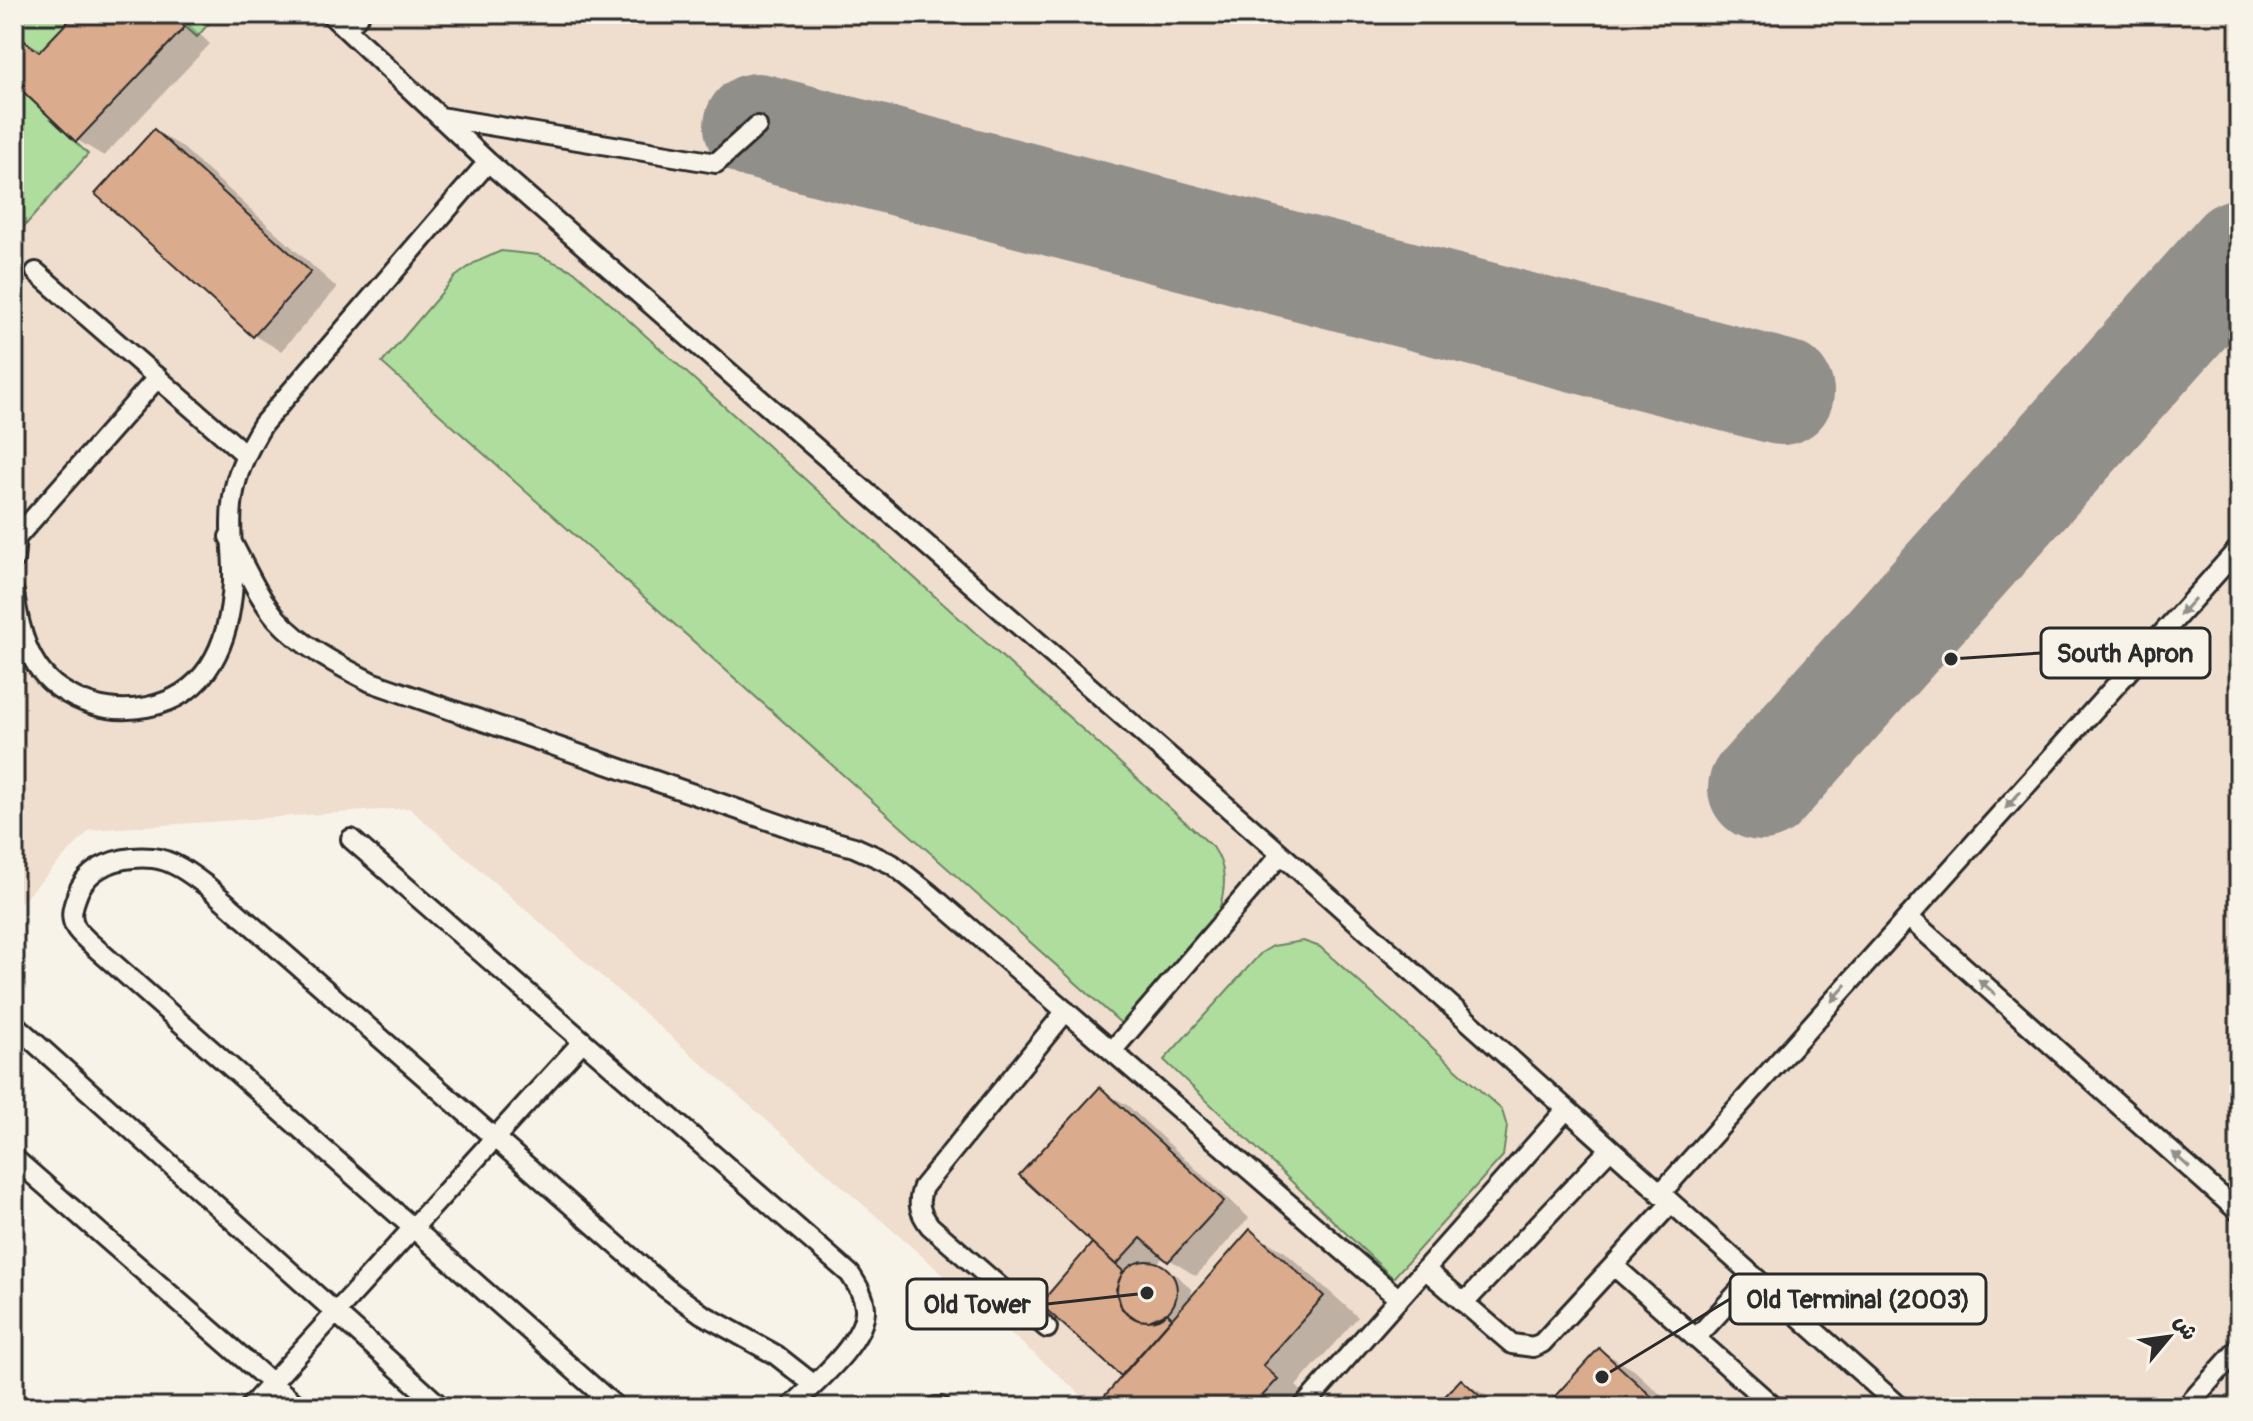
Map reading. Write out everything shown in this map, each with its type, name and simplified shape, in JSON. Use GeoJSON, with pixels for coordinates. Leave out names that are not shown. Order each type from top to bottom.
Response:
{"type":"FeatureCollection","features":[{"type":"Feature","properties":{"kind":"lane"},"geometry":{"type":"LineString","coordinates":[[330,14],[488,162],[1281,854],[1752,1277],[1878,1400],[1900,1407]]}},
{"type":"Feature","properties":{"kind":"lane"},"geometry":{"type":"LineString","coordinates":[[346,29],[360,14]]}},
{"type":"Feature","properties":{"kind":"lane"},"geometry":{"type":"LineString","coordinates":[[440,117],[716,163],[757,126]]}},
{"type":"Feature","properties":{"kind":"lane"},"geometry":{"type":"LineString","coordinates":[[14,593],[19,627],[34,661],[58,688],[91,706],[127,711],[163,704],[194,685],[217,657],[229,623],[233,580],[229,537],[233,494],[245,454],[263,424],[488,162]]}},
{"type":"Feature","properties":{"kind":"lane"},"geometry":{"type":"LineString","coordinates":[[36,272],[245,454]]}},
{"type":"Feature","properties":{"kind":"lane"},"geometry":{"type":"LineString","coordinates":[[14,559],[15,539],[158,377]]}},
{"type":"Feature","properties":{"kind":"lane"},"geometry":{"type":"LineString","coordinates":[[229,537],[277,618],[304,643],[371,682],[811,835],[854,847],[892,864],[1399,1299]]}},
{"type":"Feature","properties":{"kind":"lane"},"geometry":{"type":"LineString","coordinates":[[1425,1269],[1512,1344],[1533,1347],[1542,1343],[1614,1266],[1665,1199],[1908,917],[2239,548]]}},
{"type":"Feature","properties":{"kind":"lane"},"geometry":{"type":"LineString","coordinates":[[351,839],[850,1274],[861,1291],[865,1310],[861,1329],[850,1345],[791,1407]]}},
{"type":"Feature","properties":{"kind":"lane"},"geometry":{"type":"LineString","coordinates":[[1112,1051],[1281,854]]}},
{"type":"Feature","properties":{"kind":"lane"},"geometry":{"type":"LineString","coordinates":[[616,1407],[76,928],[71,912],[77,892],[94,870],[123,857],[156,858],[184,869],[666,1288],[702,1314],[776,1355],[813,1384]]}},
{"type":"Feature","properties":{"kind":"lane"},"geometry":{"type":"LineString","coordinates":[[1908,917],[2239,1212]]}},
{"type":"Feature","properties":{"kind":"lane"},"geometry":{"type":"LineString","coordinates":[[1047,1328],[930,1226],[921,1214],[918,1200],[923,1187],[1066,1011]]}},
{"type":"Feature","properties":{"kind":"lane"},"geometry":{"type":"LineString","coordinates":[[14,1024],[441,1407]]}},
{"type":"Feature","properties":{"kind":"lane"},"geometry":{"type":"LineString","coordinates":[[250,1407],[583,1041]]}},
{"type":"Feature","properties":{"kind":"lane"},"geometry":{"type":"LineString","coordinates":[[1303,1407],[1566,1110]]}},
{"type":"Feature","properties":{"kind":"lane"},"geometry":{"type":"LineString","coordinates":[[1464,1303],[1610,1149]]}},
{"type":"Feature","properties":{"kind":"lane"},"geometry":{"type":"LineString","coordinates":[[14,1158],[299,1407]]}},
{"type":"Feature","properties":{"kind":"lane"},"geometry":{"type":"LineString","coordinates":[[1614,1266],[1774,1407]]}},
{"type":"Feature","properties":{"kind":"lane"},"geometry":{"type":"LineString","coordinates":[[1696,1338],[1752,1277]]}},
{"type":"Feature","properties":{"kind":"lane"},"geometry":{"type":"LineString","coordinates":[[2186,1407],[2239,1348]]}},
{"type":"Feature","properties":{"kind":"shaded area"},"geometry":{"type":"Polygon","coordinates":[[[14,14],[2239,14],[2239,1407],[1095,1407],[409,808],[90,830],[14,909],[14,14]]]}},
{"type":"Feature","properties":{"kind":"green space"},"geometry":{"type":"Polygon","coordinates":[[[14,14],[75,14],[39,52],[14,33],[14,14]]]}},
{"type":"Feature","properties":{"kind":"green space"},"geometry":{"type":"Polygon","coordinates":[[[171,14],[217,14],[197,37],[171,14]]]}},
{"type":"Feature","properties":{"kind":"green space"},"geometry":{"type":"Polygon","coordinates":[[[14,83],[88,154],[14,238],[14,83]]]}},
{"type":"Feature","properties":{"kind":"green space"},"geometry":{"type":"Polygon","coordinates":[[[501,251],[538,255],[574,271],[1213,847],[1224,877],[1219,910],[1123,1025],[382,363],[455,277],[474,263],[501,251]]]}},
{"type":"Feature","properties":{"kind":"green space"},"geometry":{"type":"Polygon","coordinates":[[[1303,941],[1320,947],[1502,1110],[1507,1127],[1503,1156],[1393,1278],[1164,1060],[1261,953],[1273,946],[1303,941]]]}},
{"type":"Feature","properties":{"kind":"building"},"geometry":{"type":"Polygon","coordinates":[[[75,14],[171,14],[185,27],[76,142],[14,83],[14,33],[39,52],[75,14]]]}},
{"type":"Feature","properties":{"kind":"building"},"geometry":{"type":"Polygon","coordinates":[[[154,129],[311,272],[253,337],[95,194],[154,129]]]}},
{"type":"Feature","properties":{"kind":"building"},"geometry":{"type":"Polygon","coordinates":[[[1100,1087],[1224,1201],[1168,1262],[1141,1238],[1116,1265],[1019,1175],[1100,1087]]]}},
{"type":"Feature","properties":{"kind":"building"},"geometry":{"type":"Polygon","coordinates":[[[1250,1229],[1324,1296],[1263,1365],[1278,1379],[1252,1407],[1095,1407],[1250,1229]]]}},
{"type":"Feature","properties":{"kind":"building"},"geometry":{"type":"Polygon","coordinates":[[[1092,1243],[1123,1271],[1116,1289],[1122,1309],[1138,1320],[1149,1321],[1167,1313],[1172,1318],[1121,1376],[1040,1304],[1092,1243]]]}},
{"type":"Feature","properties":{"kind":"building"},"geometry":{"type":"Polygon","coordinates":[[[1147,1261],[1158,1263],[1168,1270],[1175,1280],[1175,1302],[1168,1312],[1158,1319],[1147,1321],[1136,1319],[1126,1312],[1119,1302],[1117,1291],[1119,1280],[1126,1270],[1136,1263],[1147,1261]]]}},
{"type":"Feature","properties":{"kind":"building"},"geometry":{"type":"Polygon","coordinates":[[[1599,1348],[1663,1407],[1545,1407],[1599,1348]]]}},
{"type":"Feature","properties":{"kind":"building"},"geometry":{"type":"Polygon","coordinates":[[[1461,1379],[1492,1407],[1435,1407],[1461,1379]]]}},
{"type":"Feature","properties":{"kind":"taxiway"},"geometry":{"type":"LineString","coordinates":[[757,126],[1781,392]]}},
{"type":"Feature","properties":{"kind":"taxiway"},"geometry":{"type":"LineString","coordinates":[[1761,788],[2239,252]]}},
{"type":"Feature","properties":{"kind":"place","name":"South Apron"},"geometry":{"type":"Point","coordinates":[1951,659]}},
{"type":"Feature","properties":{"kind":"place","name":"Old Tower"},"geometry":{"type":"Point","coordinates":[1147,1293]}},
{"type":"Feature","properties":{"kind":"place","name":"Old Terminal (2003)"},"geometry":{"type":"Point","coordinates":[1602,1377]}}]}
